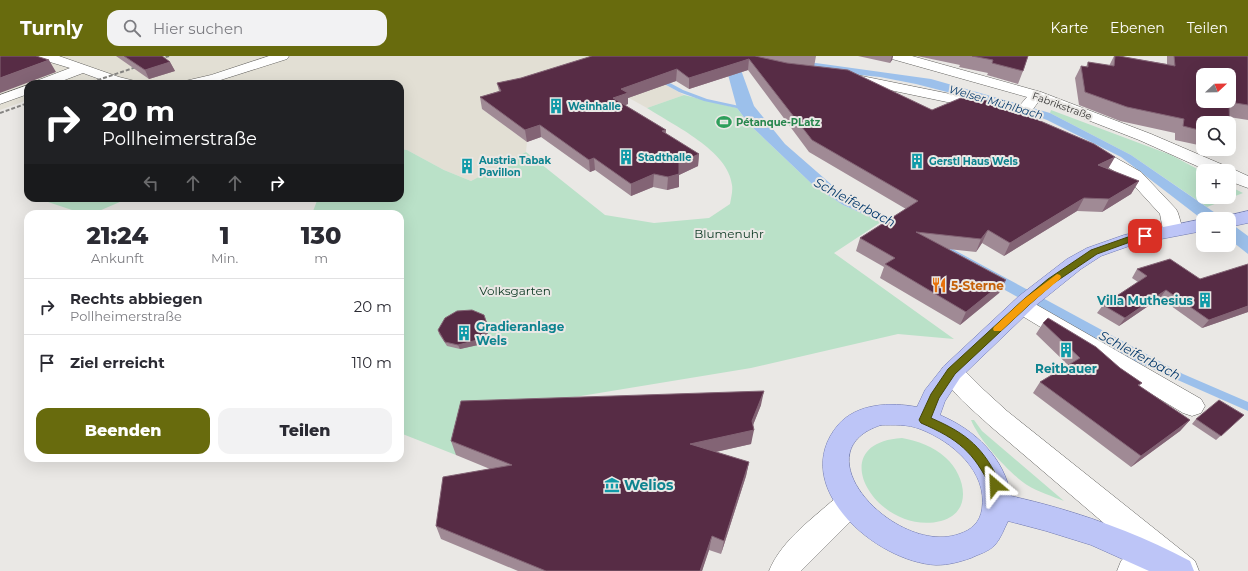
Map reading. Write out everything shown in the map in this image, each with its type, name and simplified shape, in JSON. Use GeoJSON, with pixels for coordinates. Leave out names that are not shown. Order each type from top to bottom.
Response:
{"type":"FeatureCollection","features":[{"type":"Feature","properties":{"kind":"main road"},"geometry":{"type":"LineString","coordinates":[[925,420],[934,397],[952,372],[1030,299],[1074,264],[1094,252],[1131,239],[1196,227]]}},
{"type":"Feature","properties":{"kind":"main road"},"geometry":{"type":"LineString","coordinates":[[881,415],[902,415],[925,420],[948,430],[969,445],[985,464],[995,485],[998,506],[992,526],[976,542],[953,550],[925,549],[896,540],[870,524],[850,503],[839,483],[835,463],[838,445],[848,431],[862,421],[881,415]]}},
{"type":"Feature","properties":{"kind":"main road"},"geometry":{"type":"LineString","coordinates":[[998,506],[1053,519],[1114,539],[1140,562],[1179,571]]}},
{"type":"Feature","properties":{"kind":"street"},"geometry":{"type":"LineString","coordinates":[[45,56],[114,80]]}},
{"type":"Feature","properties":{"kind":"street"},"geometry":{"type":"LineString","coordinates":[[207,80],[282,56]]}},
{"type":"Feature","properties":{"kind":"street","name":"Fabrikstraße"},"geometry":{"type":"LineString","coordinates":[[897,56],[906,72],[1034,98],[1145,137],[1206,164]]}},
{"type":"Feature","properties":{"kind":"street"},"geometry":{"type":"LineString","coordinates":[[52,80],[83,68]]}},
{"type":"Feature","properties":{"kind":"street"},"geometry":{"type":"LineString","coordinates":[[832,74],[906,72],[975,103],[1014,116],[1034,98]]}},
{"type":"Feature","properties":{"kind":"street"},"geometry":{"type":"LineString","coordinates":[[0,100],[24,91]]}},
{"type":"Feature","properties":{"kind":"street"},"geometry":{"type":"LineString","coordinates":[[1074,142],[1094,151],[1135,176],[1169,213],[1173,230]]}},
{"type":"Feature","properties":{"kind":"street"},"geometry":{"type":"LineString","coordinates":[[1236,177],[1248,183]]}},
{"type":"Feature","properties":{"kind":"street"},"geometry":{"type":"LineString","coordinates":[[1030,299],[1192,406]]}},
{"type":"Feature","properties":{"kind":"street"},"geometry":{"type":"LineString","coordinates":[[952,372],[975,397],[998,418],[1184,571]]}},
{"type":"Feature","properties":{"kind":"street"},"geometry":{"type":"LineString","coordinates":[[784,571],[793,557],[850,503]]}},
{"type":"Feature","properties":{"kind":"shaded area"},"geometry":{"type":"Polygon","coordinates":[[[0,56],[665,56],[643,72],[684,95],[647,108],[577,69],[482,109],[527,142],[526,152],[471,181],[444,170],[404,150],[404,80],[24,80],[24,101],[0,110],[0,56]]]}},
{"type":"Feature","properties":{"kind":"green space","name":"Volksgarten"},"geometry":{"type":"Polygon","coordinates":[[[684,95],[737,108],[749,124],[813,185],[843,205],[881,222],[834,253],[954,339],[898,334],[751,368],[465,415],[456,455],[404,435],[404,210],[314,210],[316,202],[404,202],[404,150],[444,170],[471,181],[526,152],[605,215],[654,223],[709,218],[730,204],[732,185],[729,173],[721,161],[711,150],[698,140],[647,108],[684,95]]]}},
{"type":"Feature","properties":{"kind":"green space"},"geometry":{"type":"Polygon","coordinates":[[[1051,110],[1171,155],[1196,168],[1196,199],[1131,155],[1050,113],[1051,110]]]}},
{"type":"Feature","properties":{"kind":"green space"},"geometry":{"type":"Polygon","coordinates":[[[1236,190],[1243,193],[1236,196],[1236,190]]]}},
{"type":"Feature","properties":{"kind":"green space"},"geometry":{"type":"Polygon","coordinates":[[[48,202],[120,202],[101,210],[72,210],[48,202]]]}},
{"type":"Feature","properties":{"kind":"green space"},"geometry":{"type":"Polygon","coordinates":[[[1203,204],[1215,204],[1207,207],[1203,204]]]}},
{"type":"Feature","properties":{"kind":"green space"},"geometry":{"type":"Polygon","coordinates":[[[971,420],[974,420],[982,431],[1064,501],[1036,490],[1020,480],[987,446],[971,420]]]}},
{"type":"Feature","properties":{"kind":"green space"},"geometry":{"type":"Polygon","coordinates":[[[902,438],[920,442],[931,447],[953,465],[958,474],[963,492],[962,502],[958,510],[951,516],[941,521],[918,522],[897,515],[879,503],[867,487],[862,471],[865,455],[878,444],[902,438]]]}},
{"type":"Feature","properties":{"kind":"water","name":"Schleiferbach"},"geometry":{"type":"Polygon","coordinates":[[[723,56],[736,56],[754,106],[785,144],[848,199],[912,227],[1183,374],[1248,402],[1248,411],[1130,359],[882,222],[843,205],[813,185],[749,124],[737,108],[723,56]]]}},
{"type":"Feature","properties":{"kind":"water","name":"Welser Mühlbach"},"geometry":{"type":"Polygon","coordinates":[[[780,58],[931,79],[1050,113],[1131,155],[1196,200],[1196,204],[1202,204],[1214,212],[1196,212],[1196,215],[1121,157],[1047,120],[1029,113],[916,84],[880,77],[812,70],[780,58]]]}},
{"type":"Feature","properties":{"kind":"water"},"geometry":{"type":"Polygon","coordinates":[[[1236,227],[1248,236],[1248,254],[1236,245],[1236,227]]]}},
{"type":"Feature","properties":{"kind":"building"},"geometry":{"type":"Polygon","coordinates":[[[0,56],[36,56],[49,60],[0,78],[0,56]]]}},
{"type":"Feature","properties":{"kind":"building"},"geometry":{"type":"Polygon","coordinates":[[[124,56],[162,56],[170,62],[145,70],[124,56]]]}},
{"type":"Feature","properties":{"kind":"building"},"geometry":{"type":"Polygon","coordinates":[[[592,56],[755,56],[787,63],[848,70],[932,110],[968,95],[1017,111],[1094,144],[1115,157],[1098,165],[1139,181],[1109,199],[1084,198],[1010,243],[988,230],[981,239],[916,232],[1006,280],[966,312],[885,264],[895,258],[860,238],[918,201],[812,140],[749,59],[689,78],[677,69],[621,89],[628,93],[613,98],[666,130],[662,131],[699,154],[679,163],[679,174],[668,177],[654,174],[631,184],[594,158],[589,160],[540,125],[525,130],[480,97],[501,91],[497,83],[521,78],[592,56]]]}},
{"type":"Feature","properties":{"kind":"building"},"geometry":{"type":"Polygon","coordinates":[[[972,56],[1028,56],[1023,71],[992,63],[993,60],[972,56]]]}},
{"type":"Feature","properties":{"kind":"building"},"geometry":{"type":"Polygon","coordinates":[[[1115,56],[1119,56],[1175,66],[1174,56],[1248,56],[1248,105],[1236,103],[1236,68],[1196,68],[1196,108],[1229,108],[1229,116],[1196,116],[1196,129],[1183,126],[1184,119],[1127,107],[1085,92],[1081,66],[1088,67],[1088,62],[1114,66],[1115,56]]]}},
{"type":"Feature","properties":{"kind":"building","name":"Villa Muthesius"},"geometry":{"type":"Polygon","coordinates":[[[1170,259],[1200,279],[1248,264],[1248,306],[1209,320],[1166,290],[1125,318],[1103,305],[1147,276],[1137,269],[1170,259]]]}},
{"type":"Feature","properties":{"kind":"building","name":"Gradieranlage Wels"},"geometry":{"type":"Polygon","coordinates":[[[472,310],[484,315],[488,327],[477,340],[458,345],[445,342],[438,330],[445,318],[457,311],[472,310]]]}},
{"type":"Feature","properties":{"kind":"building"},"geometry":{"type":"Polygon","coordinates":[[[1048,318],[1096,347],[1120,368],[1142,383],[1138,385],[1190,420],[1141,456],[1040,382],[1080,358],[1043,323],[1048,318]]]}},
{"type":"Feature","properties":{"kind":"building","name":"Welios"},"geometry":{"type":"Polygon","coordinates":[[[764,391],[752,421],[754,430],[690,444],[749,462],[724,541],[712,536],[700,571],[546,571],[436,526],[443,477],[512,465],[451,441],[461,401],[764,391]]]}},
{"type":"Feature","properties":{"kind":"building"},"geometry":{"type":"Polygon","coordinates":[[[1219,400],[1244,415],[1221,436],[1196,419],[1219,400]]]}},
{"type":"Feature","properties":{"kind":"waterway"},"geometry":{"type":"LineString","coordinates":[[659,79],[681,91],[706,100],[741,107]]}},
{"type":"Feature","properties":{"kind":"railway"},"geometry":{"type":"LineString","coordinates":[[98,80],[169,56]]}},
{"type":"Feature","properties":{"kind":"railway"},"geometry":{"type":"LineString","coordinates":[[0,113],[24,104]]}},
{"type":"Feature","properties":{"kind":"slow traffic"},"geometry":{"type":"LineString","coordinates":[[998,329],[1027,301],[1057,277]]}},
{"type":"Feature","properties":{"kind":"place","name":"Weinhalle"},"geometry":{"type":"Point","coordinates":[556,106]}},
{"type":"Feature","properties":{"kind":"place","name":"Pétanque-PLatz"},"geometry":{"type":"Point","coordinates":[724,122]}},
{"type":"Feature","properties":{"kind":"place","name":"Stadthalle"},"geometry":{"type":"Point","coordinates":[626,157]}},
{"type":"Feature","properties":{"kind":"place","name":"Gerstl Haus Wels"},"geometry":{"type":"Point","coordinates":[917,161]}},
{"type":"Feature","properties":{"kind":"place","name":"Austria Tabak Pavillon"},"geometry":{"type":"Point","coordinates":[467,166]}},
{"type":"Feature","properties":{"kind":"place","name":"5-Sterne"},"geometry":{"type":"Point","coordinates":[939,285]}},
{"type":"Feature","properties":{"kind":"place","name":"Villa Muthesius"},"geometry":{"type":"Point","coordinates":[1205,300]}},
{"type":"Feature","properties":{"kind":"place","name":"Gradieranlage Wels"},"geometry":{"type":"Point","coordinates":[464,333]}},
{"type":"Feature","properties":{"kind":"place","name":"Reitbauer"},"geometry":{"type":"Point","coordinates":[1066,350]}},
{"type":"Feature","properties":{"kind":"place","name":"Welios"},"geometry":{"type":"Point","coordinates":[612,485]}},
{"type":"Feature","properties":{"kind":"route"},"geometry":{"type":"LineString","coordinates":[[995,485],[985,464],[969,445],[948,430],[925,420],[934,397],[952,372],[1027,301],[1051,281],[1074,264],[1094,252],[1131,239],[1145,236]]}},
{"type":"Feature","properties":{"kind":"park label","name":"Blumenuhr"},"geometry":{"type":"Point","coordinates":[729,233]}}]}
